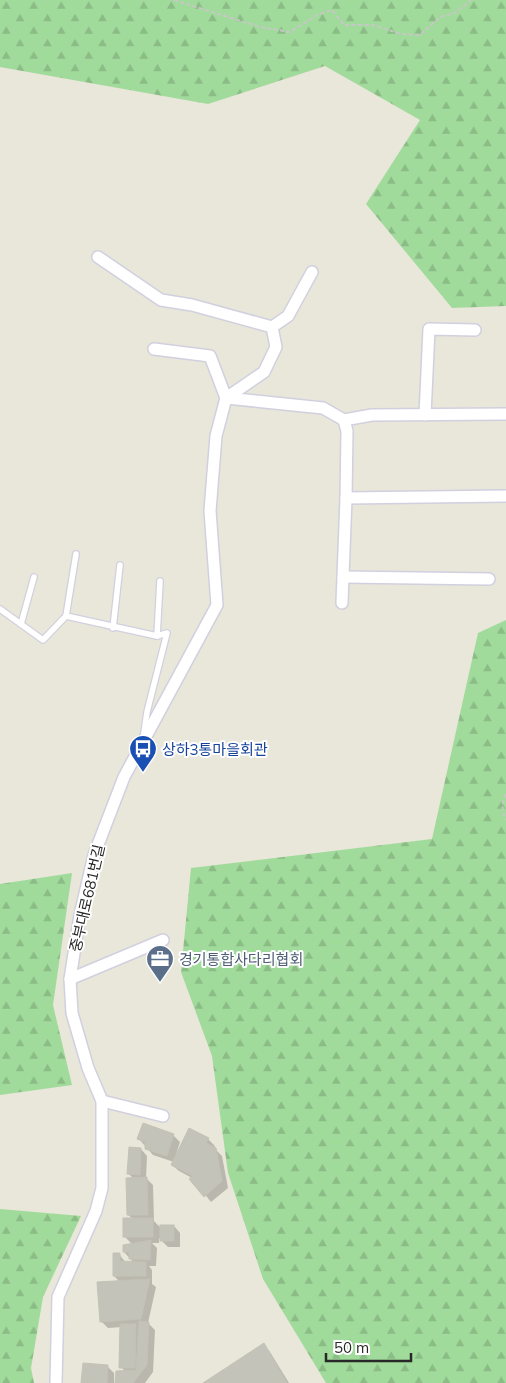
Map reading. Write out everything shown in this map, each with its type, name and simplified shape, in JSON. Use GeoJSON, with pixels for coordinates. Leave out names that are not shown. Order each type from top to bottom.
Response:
{"type":"FeatureCollection","features":[{"type":"Feature","properties":{"kind":"street"},"geometry":{"type":"LineString","coordinates":[[98,257],[161,300],[192,304],[272,327]]}},
{"type":"Feature","properties":{"kind":"street"},"geometry":{"type":"LineString","coordinates":[[272,327],[288,316],[312,272]]}},
{"type":"Feature","properties":{"kind":"street"},"geometry":{"type":"LineString","coordinates":[[226,398],[264,372],[276,348],[272,327]]}},
{"type":"Feature","properties":{"kind":"street"},"geometry":{"type":"LineString","coordinates":[[425,415],[429,329],[475,330]]}},
{"type":"Feature","properties":{"kind":"street"},"geometry":{"type":"LineString","coordinates":[[154,349],[210,356],[226,398]]}},
{"type":"Feature","properties":{"kind":"street"},"geometry":{"type":"LineString","coordinates":[[226,398],[323,408],[344,420],[372,415],[506,414]]}},
{"type":"Feature","properties":{"kind":"street","name":"중부대로681번길"},"geometry":{"type":"LineString","coordinates":[[56,1383],[58,1297],[96,1211],[102,1188],[102,1102],[88,1068],[72,1013],[70,979],[80,915],[94,855],[124,778],[217,605],[210,511],[216,436],[226,398]]}},
{"type":"Feature","properties":{"kind":"street"},"geometry":{"type":"LineString","coordinates":[[342,603],[347,431],[344,420]]}},
{"type":"Feature","properties":{"kind":"street"},"geometry":{"type":"LineString","coordinates":[[346,498],[506,496]]}},
{"type":"Feature","properties":{"kind":"street"},"geometry":{"type":"LineString","coordinates":[[343,577],[489,579]]}},
{"type":"Feature","properties":{"kind":"street"},"geometry":{"type":"LineString","coordinates":[[70,979],[163,940]]}},
{"type":"Feature","properties":{"kind":"street"},"geometry":{"type":"LineString","coordinates":[[102,1102],[163,1116]]}},
{"type":"Feature","properties":{"kind":"lane"},"geometry":{"type":"LineString","coordinates":[[0,609],[43,640],[66,616],[76,554]]}},
{"type":"Feature","properties":{"kind":"lane"},"geometry":{"type":"LineString","coordinates":[[113,628],[120,564]]}},
{"type":"Feature","properties":{"kind":"lane"},"geometry":{"type":"LineString","coordinates":[[21,624],[34,577]]}},
{"type":"Feature","properties":{"kind":"lane"},"geometry":{"type":"LineString","coordinates":[[157,636],[160,580]]}},
{"type":"Feature","properties":{"kind":"lane"},"geometry":{"type":"LineString","coordinates":[[66,616],[113,628],[157,636],[166,633],[147,712],[142,744]]}},
{"type":"Feature","properties":{"kind":"path"},"geometry":{"type":"LineString","coordinates":[[174,0],[260,27],[290,32],[317,15],[332,10],[344,26],[373,25],[401,34],[420,35],[440,17],[455,13],[471,0]]}},
{"type":"Feature","properties":{"kind":"path"},"geometry":{"type":"LineString","coordinates":[[506,794],[503,800],[502,814],[506,820]]}},
{"type":"Feature","properties":{"kind":"green space"},"geometry":{"type":"Polygon","coordinates":[[[0,0],[506,0],[506,306],[452,308],[366,204],[420,120],[325,66],[208,104],[0,67],[0,0]]]}},
{"type":"Feature","properties":{"kind":"green space"},"geometry":{"type":"Polygon","coordinates":[[[506,620],[506,1383],[326,1383],[263,1279],[228,1173],[212,1056],[181,972],[191,868],[432,839],[478,633],[506,620]]]}},
{"type":"Feature","properties":{"kind":"green space"},"geometry":{"type":"Polygon","coordinates":[[[72,873],[53,1005],[72,1085],[0,1095],[0,884],[72,873]]]}},
{"type":"Feature","properties":{"kind":"green space"},"geometry":{"type":"Polygon","coordinates":[[[0,1209],[81,1216],[43,1297],[31,1368],[34,1383],[0,1383],[0,1209]]]}},
{"type":"Feature","properties":{"kind":"building"},"geometry":{"type":"Polygon","coordinates":[[[143,1123],[174,1134],[167,1156],[145,1149],[145,1142],[137,1139],[143,1123]]]}},
{"type":"Feature","properties":{"kind":"building"},"geometry":{"type":"Polygon","coordinates":[[[189,1128],[209,1138],[206,1143],[216,1148],[222,1181],[204,1197],[189,1179],[193,1176],[171,1165],[189,1128]]]}},
{"type":"Feature","properties":{"kind":"building"},"geometry":{"type":"Polygon","coordinates":[[[129,1147],[141,1148],[140,1175],[127,1174],[129,1147]]]}},
{"type":"Feature","properties":{"kind":"building"},"geometry":{"type":"Polygon","coordinates":[[[147,1177],[148,1215],[127,1215],[126,1178],[147,1177]]]}},
{"type":"Feature","properties":{"kind":"building"},"geometry":{"type":"Polygon","coordinates":[[[123,1218],[153,1218],[153,1237],[123,1237],[123,1218]]]}},
{"type":"Feature","properties":{"kind":"building"},"geometry":{"type":"Polygon","coordinates":[[[160,1225],[174,1225],[174,1241],[160,1241],[160,1225]]]}},
{"type":"Feature","properties":{"kind":"building"},"geometry":{"type":"Polygon","coordinates":[[[151,1240],[150,1260],[129,1259],[129,1252],[123,1252],[123,1245],[151,1240]]]}},
{"type":"Feature","properties":{"kind":"building"},"geometry":{"type":"Polygon","coordinates":[[[113,1253],[120,1253],[120,1261],[146,1262],[146,1276],[113,1276],[113,1253]]]}},
{"type":"Feature","properties":{"kind":"building"},"geometry":{"type":"Polygon","coordinates":[[[150,1279],[141,1319],[100,1322],[97,1282],[150,1279]]]}},
{"type":"Feature","properties":{"kind":"building"},"geometry":{"type":"Polygon","coordinates":[[[139,1321],[149,1322],[147,1365],[133,1383],[115,1383],[116,1371],[136,1370],[139,1321]]]}},
{"type":"Feature","properties":{"kind":"building"},"geometry":{"type":"Polygon","coordinates":[[[120,1324],[136,1324],[135,1368],[119,1368],[120,1324]]]}},
{"type":"Feature","properties":{"kind":"building"},"geometry":{"type":"Polygon","coordinates":[[[264,1343],[287,1383],[203,1383],[264,1343]]]}},
{"type":"Feature","properties":{"kind":"building"},"geometry":{"type":"Polygon","coordinates":[[[83,1363],[108,1365],[107,1383],[81,1383],[83,1363]]]}},
{"type":"Feature","properties":{"kind":"place","name":"상하3통마을회관"},"geometry":{"type":"Point","coordinates":[143,773]}},
{"type":"Feature","properties":{"kind":"place","name":"경기통합사다리협회"},"geometry":{"type":"Point","coordinates":[160,983]}}]}
